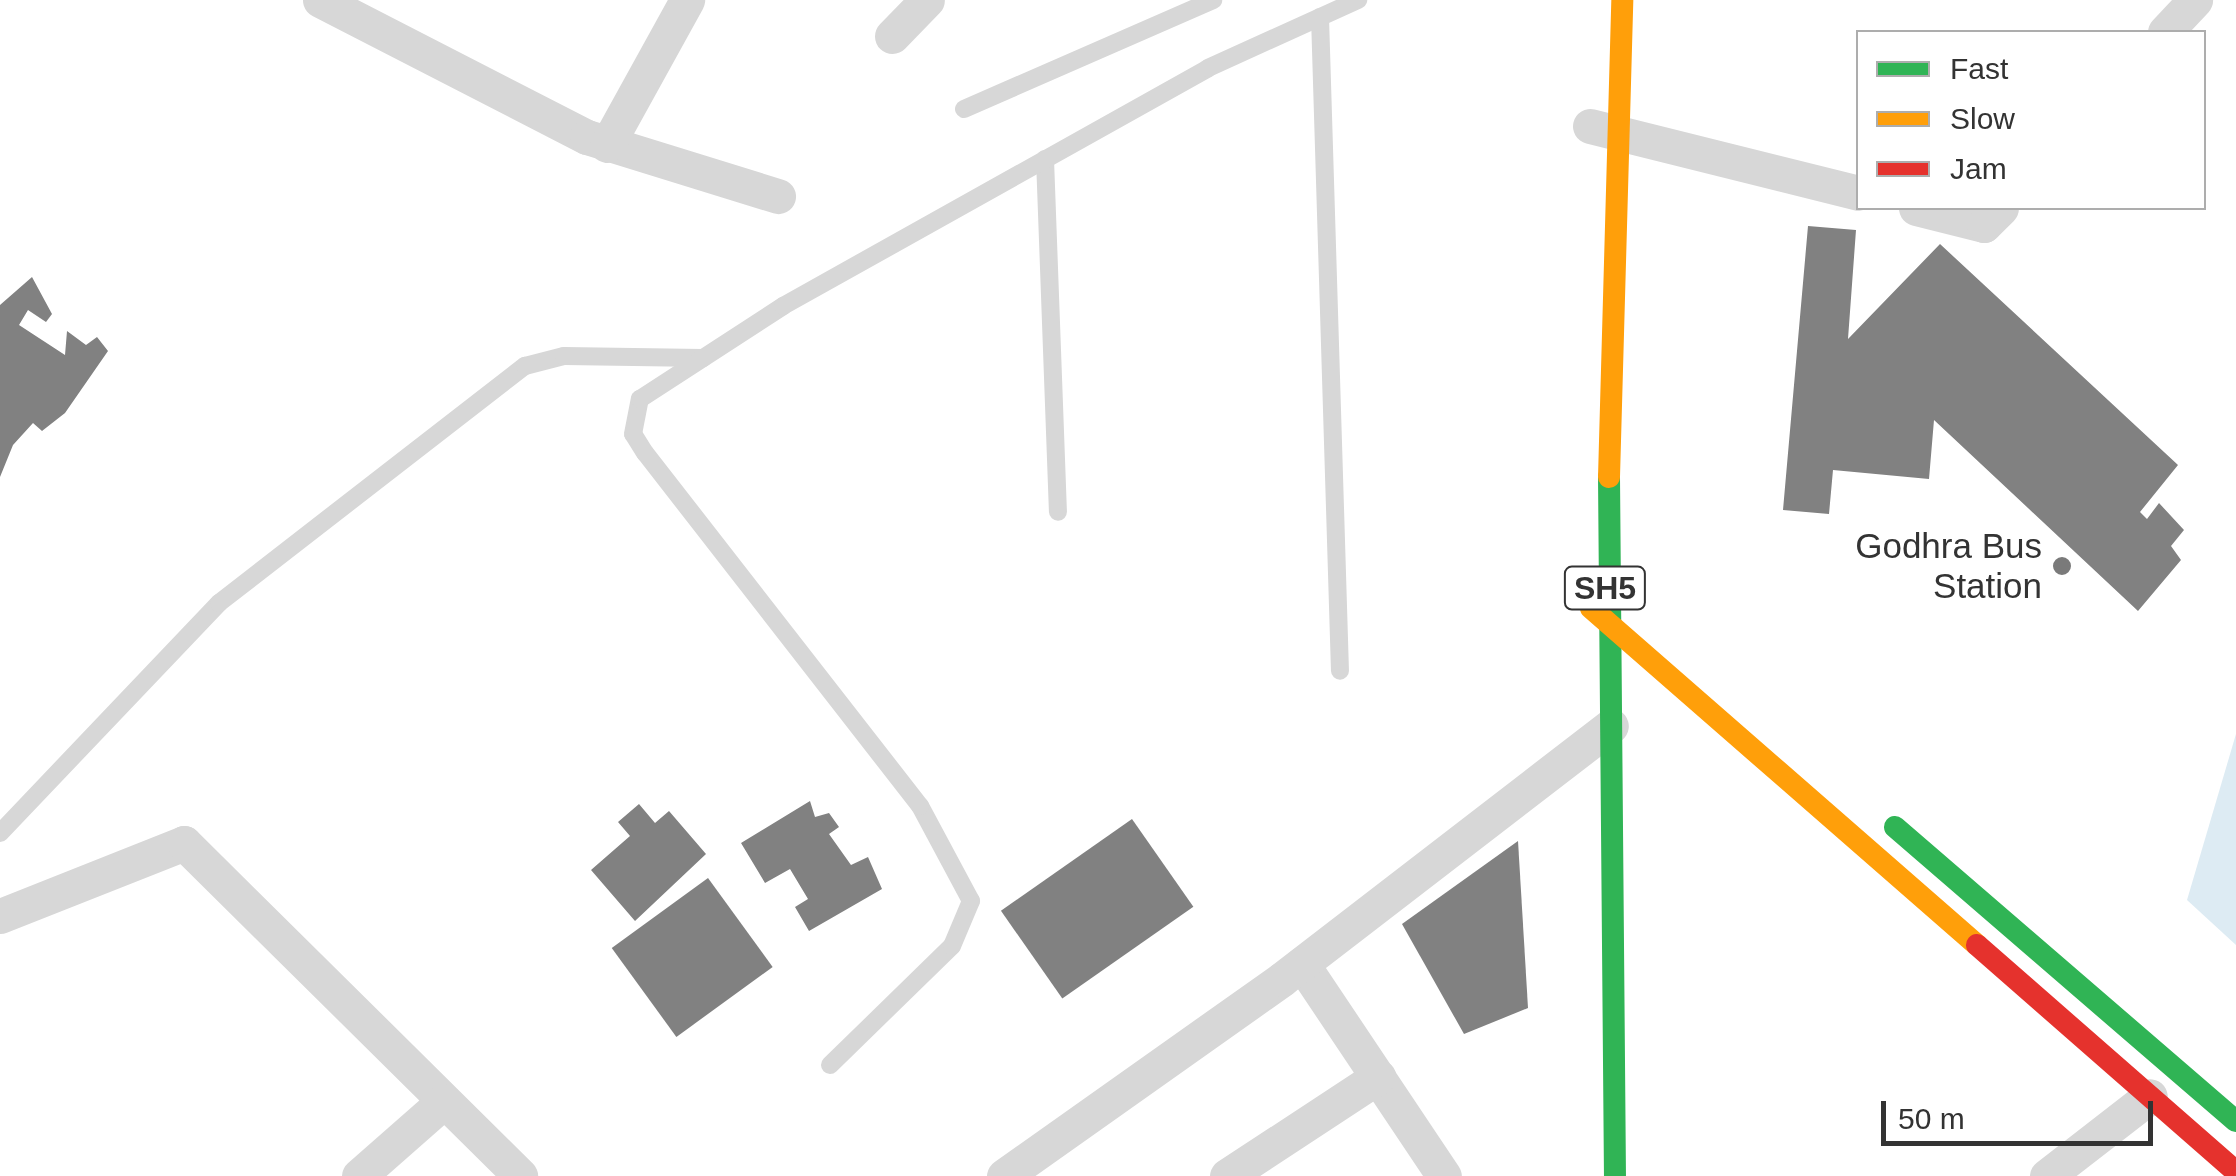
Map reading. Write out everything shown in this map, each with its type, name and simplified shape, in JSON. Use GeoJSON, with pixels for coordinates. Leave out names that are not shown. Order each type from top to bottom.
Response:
{"type":"FeatureCollection","features":[{"type":"Feature","properties":{"kind":"main road","name":"SH5"},"geometry":{"type":"LineString","coordinates":[[1581,784],[1605,618],[1606,582],[1596,123],[1622,0]]}},
{"type":"Feature","properties":{"kind":"main road","name":"SH5"},"geometry":{"type":"LineString","coordinates":[[1581,636],[1588,259]]}},
{"type":"Feature","properties":{"kind":"main road"},"geometry":{"type":"LineString","coordinates":[[1582,583],[1606,582],[1636,607]]}},
{"type":"Feature","properties":{"kind":"main road"},"geometry":{"type":"LineString","coordinates":[[1582,583],[1605,618],[2236,1172]]}},
{"type":"Feature","properties":{"kind":"main road","name":"SH5"},"geometry":{"type":"LineString","coordinates":[[1591,727],[1615,1176]]}},
{"type":"Feature","properties":{"kind":"main road"},"geometry":{"type":"LineString","coordinates":[[1876,811],[2236,1121]]}},
{"type":"Feature","properties":{"kind":"street"},"geometry":{"type":"LineString","coordinates":[[320,0],[375,13],[607,145],[778,196]]}},
{"type":"Feature","properties":{"kind":"street"},"geometry":{"type":"LineString","coordinates":[[607,145],[687,0]]}},
{"type":"Feature","properties":{"kind":"street"},"geometry":{"type":"LineString","coordinates":[[892,36],[927,0]]}},
{"type":"Feature","properties":{"kind":"street"},"geometry":{"type":"LineString","coordinates":[[2166,30],[2195,0]]}},
{"type":"Feature","properties":{"kind":"street"},"geometry":{"type":"LineString","coordinates":[[1596,123],[1856,192]]}},
{"type":"Feature","properties":{"kind":"street"},"geometry":{"type":"LineString","coordinates":[[1924,210],[1984,225],[1998,210]]}},
{"type":"Feature","properties":{"kind":"street"},"geometry":{"type":"LineString","coordinates":[[1004,1176],[1302,964],[1591,727]]}},
{"type":"Feature","properties":{"kind":"street"},"geometry":{"type":"LineString","coordinates":[[0,916],[184,843],[520,1176]]}},
{"type":"Feature","properties":{"kind":"street"},"geometry":{"type":"LineString","coordinates":[[1302,964],[1444,1176]]}},
{"type":"Feature","properties":{"kind":"street"},"geometry":{"type":"LineString","coordinates":[[1227,1176],[1378,1077]]}},
{"type":"Feature","properties":{"kind":"street"},"geometry":{"type":"LineString","coordinates":[[2047,1176],[2150,1096]]}},
{"type":"Feature","properties":{"kind":"street"},"geometry":{"type":"LineString","coordinates":[[359,1176],[444,1100]]}},
{"type":"Feature","properties":{"kind":"lane"},"geometry":{"type":"LineString","coordinates":[[964,109],[1171,8],[1213,0]]}},
{"type":"Feature","properties":{"kind":"lane"},"geometry":{"type":"LineString","coordinates":[[830,1065],[952,946],[971,901],[920,806],[633,434],[640,399],[703,358],[1045,160],[1358,0]]}},
{"type":"Feature","properties":{"kind":"lane"},"geometry":{"type":"LineString","coordinates":[[1320,17],[1340,671]]}},
{"type":"Feature","properties":{"kind":"lane"},"geometry":{"type":"LineString","coordinates":[[1045,160],[1058,512]]}},
{"type":"Feature","properties":{"kind":"lane"},"geometry":{"type":"LineString","coordinates":[[0,833],[219,603],[525,366],[564,356],[703,358]]}},
{"type":"Feature","properties":{"kind":"shaded area"},"geometry":{"type":"Polygon","coordinates":[[[2236,734],[2236,945],[2187,900],[2236,734]]]}},
{"type":"Feature","properties":{"kind":"building"},"geometry":{"type":"Polygon","coordinates":[[[1808,226],[1856,230],[1848,339],[1940,244],[2178,465],[2140,512],[2147,519],[2159,503],[2184,530],[2171,546],[2181,560],[2138,611],[1934,420],[1929,479],[1833,470],[1829,514],[1783,510],[1808,226]]]}},
{"type":"Feature","properties":{"kind":"building"},"geometry":{"type":"Polygon","coordinates":[[[32,277],[52,314],[46,322],[28,310],[19,325],[65,355],[67,331],[86,345],[97,337],[108,351],[65,413],[42,431],[33,423],[13,445],[0,477],[0,305],[32,277]]]}},
{"type":"Feature","properties":{"kind":"building"},"geometry":{"type":"Polygon","coordinates":[[[810,801],[815,817],[829,813],[839,827],[829,834],[851,865],[868,857],[882,889],[809,931],[795,907],[808,899],[790,869],[765,883],[741,843],[810,801]]]}},
{"type":"Feature","properties":{"kind":"building"},"geometry":{"type":"Polygon","coordinates":[[[639,804],[655,823],[669,811],[706,854],[635,921],[591,870],[630,836],[618,822],[639,804]]]}},
{"type":"Feature","properties":{"kind":"building"},"geometry":{"type":"Polygon","coordinates":[[[1132,819],[1193,907],[1062,998],[1001,911],[1132,819]]]}},
{"type":"Feature","properties":{"kind":"building"},"geometry":{"type":"Polygon","coordinates":[[[1518,841],[1528,1008],[1464,1034],[1402,924],[1518,841]]]}},
{"type":"Feature","properties":{"kind":"building"},"geometry":{"type":"Polygon","coordinates":[[[708,878],[773,967],[676,1037],[612,948],[708,878]]]}},
{"type":"Feature","properties":{"kind":"traffic: fast"},"geometry":{"type":"LineString","coordinates":[[1609,477],[1615,1176]]}},
{"type":"Feature","properties":{"kind":"traffic: fast"},"geometry":{"type":"LineString","coordinates":[[1895,827],[2236,1121]]}},
{"type":"Feature","properties":{"kind":"traffic: slow"},"geometry":{"type":"LineString","coordinates":[[1609,477],[1622,0]]}},
{"type":"Feature","properties":{"kind":"traffic: slow"},"geometry":{"type":"LineString","coordinates":[[1591,608],[1977,945]]}},
{"type":"Feature","properties":{"kind":"traffic: jam"},"geometry":{"type":"LineString","coordinates":[[1977,945],[2236,1172]]}},
{"type":"Feature","properties":{"kind":"place","name":"Godhra Bus Station"},"geometry":{"type":"Point","coordinates":[2062,566]}}]}
